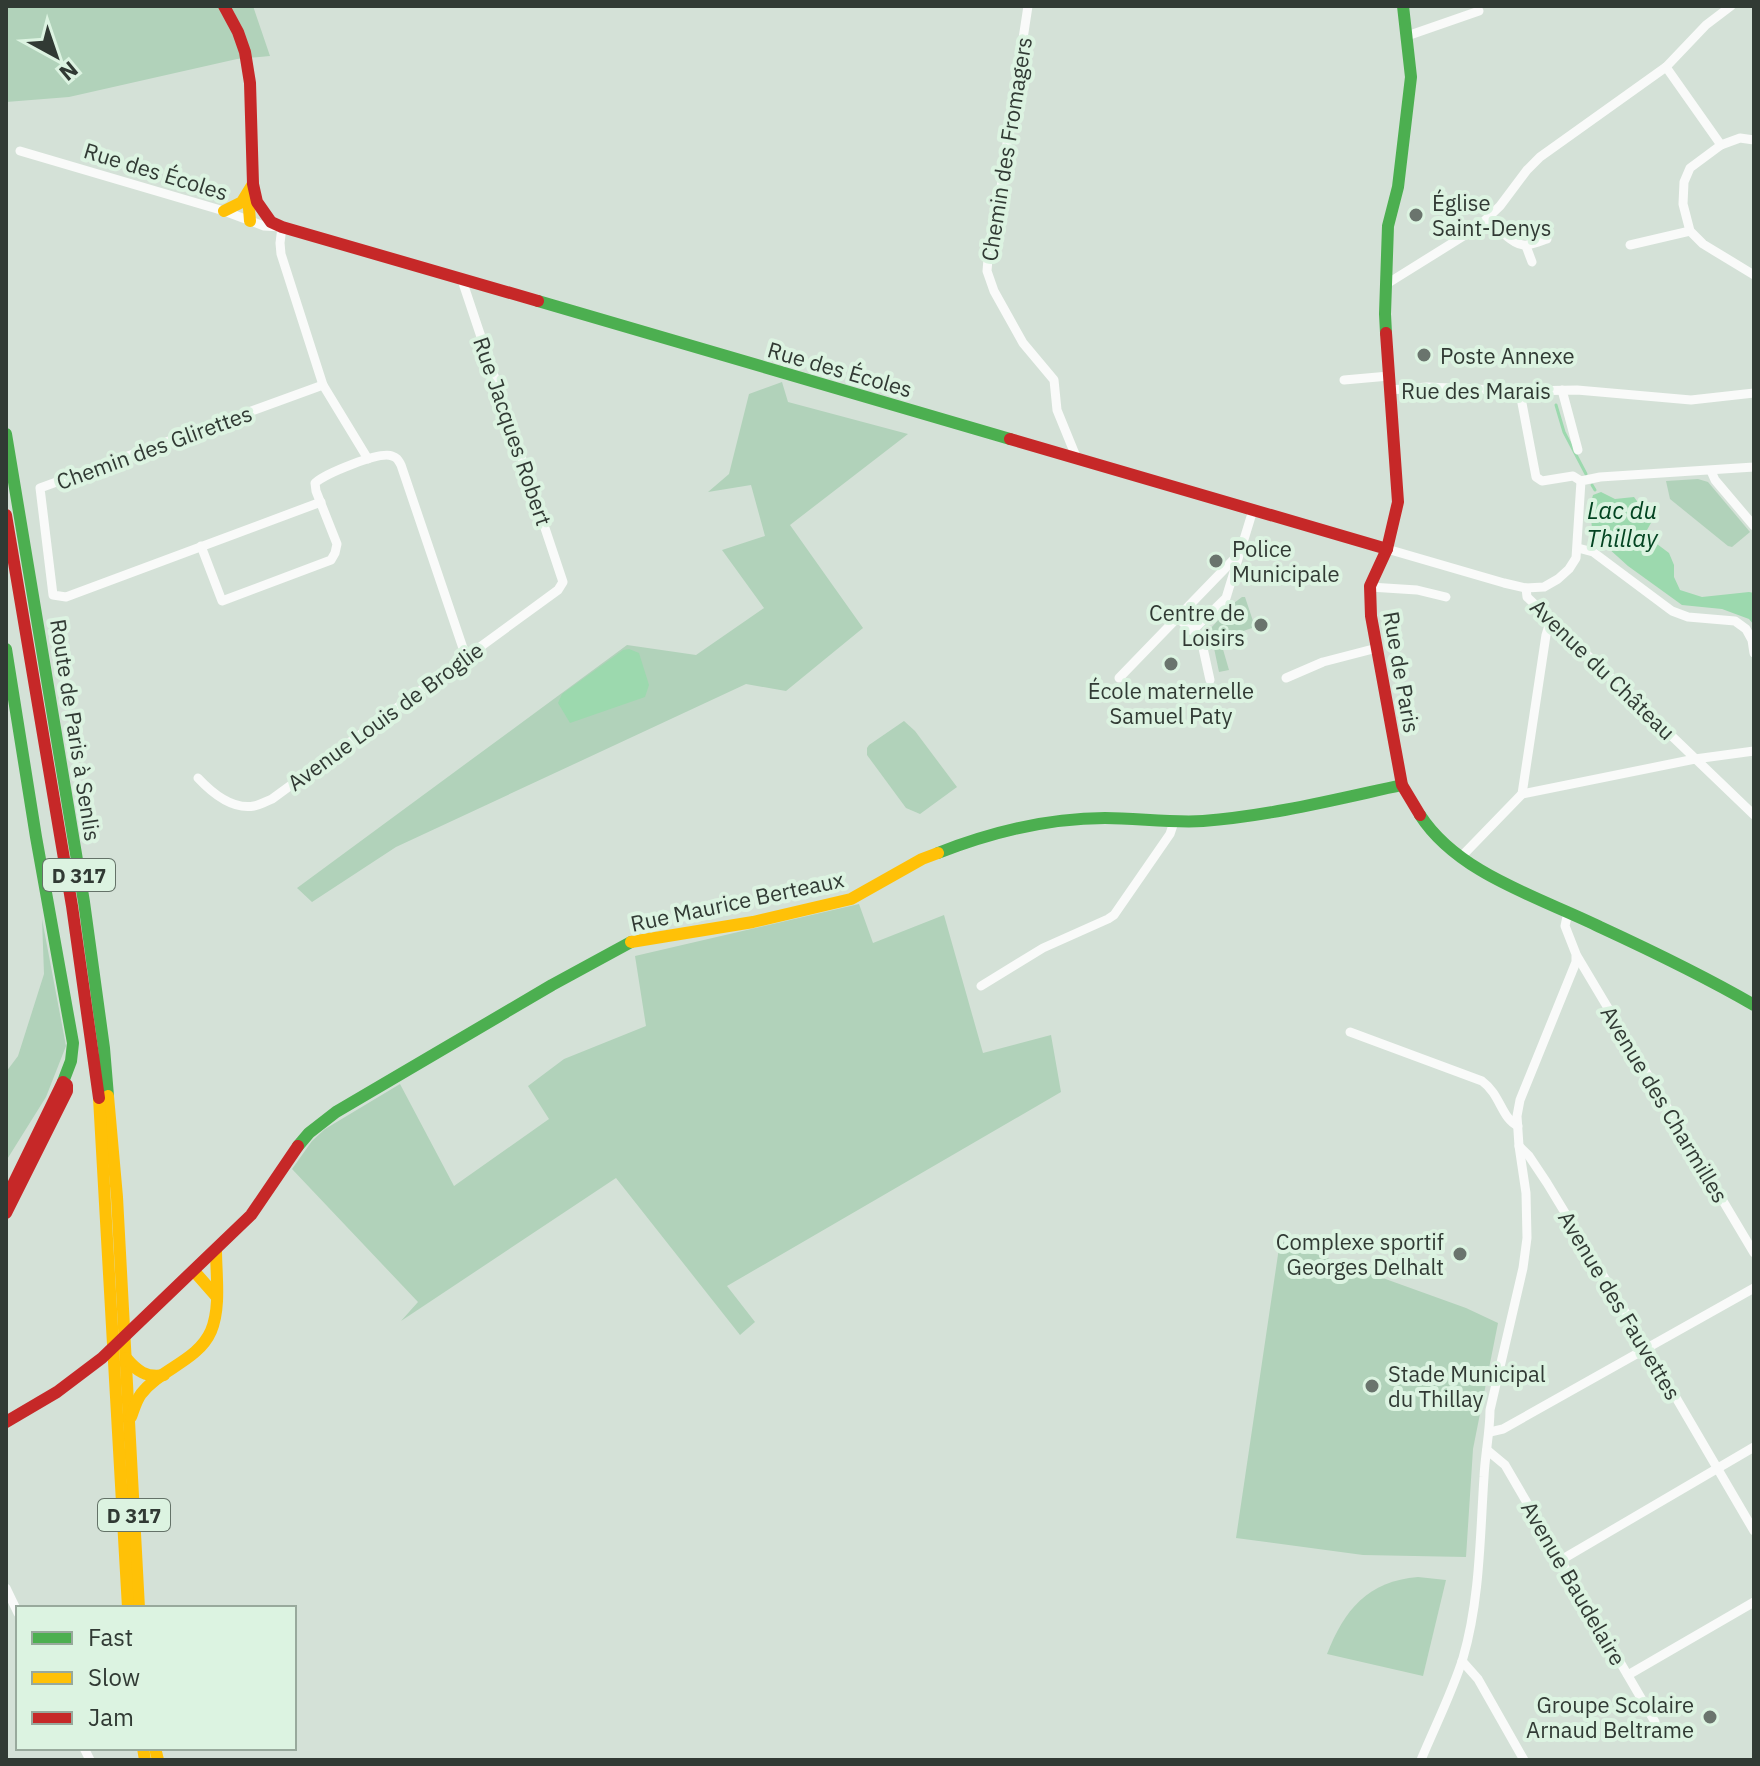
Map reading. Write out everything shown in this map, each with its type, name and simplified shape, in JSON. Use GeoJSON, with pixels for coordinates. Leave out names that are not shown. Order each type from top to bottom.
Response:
{"type":"FeatureCollection","features":[{"type":"Feature","properties":{"kind":"street","name":"Rue des Écoles"},"geometry":{"type":"LineString","coordinates":[[224,6],[245,52],[250,83],[250,190],[271,222],[1387,549]]}},
{"type":"Feature","properties":{"kind":"street","name":"Chemin des Fromagers"},"geometry":{"type":"LineString","coordinates":[[1028,6],[987,271],[994,291],[1023,343],[1054,380],[1057,410],[1077,459]]}},
{"type":"Feature","properties":{"kind":"street","name":"Rue de Paris"},"geometry":{"type":"LineString","coordinates":[[1403,6],[1411,77],[1398,187],[1388,226],[1385,285],[1398,502],[1387,549],[1370,587],[1371,616],[1402,785],[1431,832],[1479,871],[1723,987],[1754,1005]]}},
{"type":"Feature","properties":{"kind":"street"},"geometry":{"type":"LineString","coordinates":[[1385,285],[1470,233],[1488,218],[1540,157],[1666,67],[1706,25],[1731,6]]}},
{"type":"Feature","properties":{"kind":"street"},"geometry":{"type":"LineString","coordinates":[[1407,36],[1479,11]]}},
{"type":"Feature","properties":{"kind":"street"},"geometry":{"type":"LineString","coordinates":[[1666,67],[1721,145]]}},
{"type":"Feature","properties":{"kind":"street"},"geometry":{"type":"LineString","coordinates":[[1754,140],[1740,138],[1721,145],[1690,168],[1684,182],[1683,204],[1690,231],[1703,244],[1754,275]]}},
{"type":"Feature","properties":{"kind":"street","name":"Rue des Écoles"},"geometry":{"type":"LineString","coordinates":[[20,151],[224,211],[264,226],[282,227]]}},
{"type":"Feature","properties":{"kind":"street"},"geometry":{"type":"LineString","coordinates":[[224,211],[241,204],[250,190]]}},
{"type":"Feature","properties":{"kind":"street"},"geometry":{"type":"LineString","coordinates":[[250,190],[250,221]]}},
{"type":"Feature","properties":{"kind":"street"},"geometry":{"type":"LineString","coordinates":[[1488,218],[1520,244],[1526,246],[1547,239]]}},
{"type":"Feature","properties":{"kind":"street"},"geometry":{"type":"LineString","coordinates":[[282,227],[281,254],[323,385],[368,459]]}},
{"type":"Feature","properties":{"kind":"street"},"geometry":{"type":"LineString","coordinates":[[1630,245],[1690,231]]}},
{"type":"Feature","properties":{"kind":"street"},"geometry":{"type":"LineString","coordinates":[[1526,246],[1532,262]]}},
{"type":"Feature","properties":{"kind":"street","name":"Rue Jacques Robert"},"geometry":{"type":"LineString","coordinates":[[462,280],[563,582]]}},
{"type":"Feature","properties":{"kind":"street","name":"Rue des Marais"},"geometry":{"type":"LineString","coordinates":[[1344,380],[1427,387],[1562,390],[1691,400],[1754,393]]}},
{"type":"Feature","properties":{"kind":"street","name":"Chemin des Glirettes"},"geometry":{"type":"LineString","coordinates":[[201,546],[66,597],[53,595],[40,488],[323,385]]}},
{"type":"Feature","properties":{"kind":"street"},"geometry":{"type":"LineString","coordinates":[[1562,390],[1578,450]]}},
{"type":"Feature","properties":{"kind":"street"},"geometry":{"type":"LineString","coordinates":[[1521,398],[1536,477],[1542,481],[1573,476],[1581,481],[1600,477],[1754,467]]}},
{"type":"Feature","properties":{"kind":"street","name":"Route de Paris à Senlis"},"geometry":{"type":"LineString","coordinates":[[6,434],[97,993],[115,1166],[125,1320],[117,1355]]}},
{"type":"Feature","properties":{"kind":"street"},"geometry":{"type":"LineString","coordinates":[[321,502],[201,546],[222,601],[331,560],[337,544],[315,483],[368,459],[391,455],[401,465],[466,657]]}},
{"type":"Feature","properties":{"kind":"street"},"geometry":{"type":"LineString","coordinates":[[1711,471],[1754,526]]}},
{"type":"Feature","properties":{"kind":"street"},"geometry":{"type":"LineString","coordinates":[[1526,588],[1544,587],[1558,579],[1576,558],[1581,481]]}},
{"type":"Feature","properties":{"kind":"street"},"geometry":{"type":"LineString","coordinates":[[1193,630],[1226,598],[1253,510]]}},
{"type":"Feature","properties":{"kind":"street","name":"Route de Paris à Senlis"},"geometry":{"type":"LineString","coordinates":[[6,515],[65,863],[94,1059],[100,1105],[112,1330],[117,1355]]}},
{"type":"Feature","properties":{"kind":"street"},"geometry":{"type":"LineString","coordinates":[[1578,548],[1593,552],[1672,611],[1688,617],[1735,621],[1746,629],[1754,653]]}},
{"type":"Feature","properties":{"kind":"street","name":"Avenue du Château"},"geometry":{"type":"LineString","coordinates":[[1387,549],[1526,588],[1527,597],[1754,815]]}},
{"type":"Feature","properties":{"kind":"street"},"geometry":{"type":"LineString","coordinates":[[1119,678],[1239,554]]}},
{"type":"Feature","properties":{"kind":"street","name":"Avenue Louis de Broglie"},"geometry":{"type":"LineString","coordinates":[[198,778],[212,793],[236,805],[254,806],[272,799],[558,590],[563,582]]}},
{"type":"Feature","properties":{"kind":"street"},"geometry":{"type":"LineString","coordinates":[[1370,587],[1417,590],[1446,597]]}},
{"type":"Feature","properties":{"kind":"street"},"geometry":{"type":"LineString","coordinates":[[1177,617],[1201,639],[1210,680]]}},
{"type":"Feature","properties":{"kind":"street"},"geometry":{"type":"LineString","coordinates":[[1522,794],[1551,619]]}},
{"type":"Feature","properties":{"kind":"street"},"geometry":{"type":"LineString","coordinates":[[1286,678],[1323,662],[1377,648]]}},
{"type":"Feature","properties":{"kind":"street"},"geometry":{"type":"LineString","coordinates":[[6,649],[73,1043],[71,1061],[63,1082],[6,1199]]}},
{"type":"Feature","properties":{"kind":"street"},"geometry":{"type":"LineString","coordinates":[[1460,858],[1522,794],[1695,759],[1754,751]]}},
{"type":"Feature","properties":{"kind":"street","name":"Rue Maurice Berteaux"},"geometry":{"type":"LineString","coordinates":[[6,1422],[117,1355],[147,1314],[251,1215],[309,1133],[336,1112],[633,941],[753,922],[851,899],[922,859],[1010,829],[1050,821],[1102,818],[1202,821],[1291,809],[1402,785]]}},
{"type":"Feature","properties":{"kind":"street"},"geometry":{"type":"LineString","coordinates":[[981,986],[1043,948],[1114,915],[1170,834],[1174,822]]}},
{"type":"Feature","properties":{"kind":"street"},"geometry":{"type":"LineString","coordinates":[[1421,1760],[1462,1661],[1472,1612],[1490,1410],[1527,1238],[1526,1193],[1517,1116],[1523,1088],[1574,969],[1576,954],[1565,926],[1568,912]]}},
{"type":"Feature","properties":{"kind":"street","name":"Avenue des Charmilles"},"geometry":{"type":"LineString","coordinates":[[1576,954],[1754,1253]]}},
{"type":"Feature","properties":{"kind":"street"},"geometry":{"type":"LineString","coordinates":[[1350,1032],[1482,1081],[1493,1091],[1509,1122],[1518,1126]]}},
{"type":"Feature","properties":{"kind":"street"},"geometry":{"type":"LineString","coordinates":[[6,1213],[67,1091],[67,1085],[63,1082]]}},
{"type":"Feature","properties":{"kind":"street","name":"Avenue des Fauvettes"},"geometry":{"type":"LineString","coordinates":[[1519,1146],[1547,1183],[1754,1531]]}},
{"type":"Feature","properties":{"kind":"street"},"geometry":{"type":"LineString","coordinates":[[129,1422],[142,1394],[189,1355],[212,1329],[216,1250]]}},
{"type":"Feature","properties":{"kind":"street"},"geometry":{"type":"LineString","coordinates":[[194,1271],[216,1296]]}},
{"type":"Feature","properties":{"kind":"street"},"geometry":{"type":"LineString","coordinates":[[1490,1432],[1503,1429],[1754,1288]]}},
{"type":"Feature","properties":{"kind":"street"},"geometry":{"type":"LineString","coordinates":[[117,1355],[145,1375],[164,1375]]}},
{"type":"Feature","properties":{"kind":"street","name":"D 317"},"geometry":{"type":"LineString","coordinates":[[117,1355],[129,1422],[139,1606]]}},
{"type":"Feature","properties":{"kind":"street","name":"D 317"},"geometry":{"type":"LineString","coordinates":[[117,1355],[128,1606]]}},
{"type":"Feature","properties":{"kind":"street"},"geometry":{"type":"LineString","coordinates":[[1561,1560],[1754,1447]]}},
{"type":"Feature","properties":{"kind":"street","name":"Avenue Baudelaire"},"geometry":{"type":"LineString","coordinates":[[1487,1450],[1505,1465],[1655,1722]]}},
{"type":"Feature","properties":{"kind":"street"},"geometry":{"type":"LineString","coordinates":[[6,1588],[16,1609]]}},
{"type":"Feature","properties":{"kind":"street"},"geometry":{"type":"LineString","coordinates":[[1628,1675],[1754,1602]]}},
{"type":"Feature","properties":{"kind":"street"},"geometry":{"type":"LineString","coordinates":[[1462,1661],[1478,1679],[1524,1760]]}},
{"type":"Feature","properties":{"kind":"shaded area"},"geometry":{"type":"Polygon","coordinates":[[[6,6],[253,6],[270,56],[237,59],[69,97],[6,102],[6,6]]]}},
{"type":"Feature","properties":{"kind":"shaded area"},"geometry":{"type":"Polygon","coordinates":[[[782,382],[788,402],[908,434],[790,525],[863,628],[786,691],[746,684],[396,847],[312,902],[297,888],[627,645],[696,655],[764,608],[722,550],[765,536],[751,485],[708,492],[729,474],[749,394],[782,382]]]}},
{"type":"Feature","properties":{"kind":"shaded area"},"geometry":{"type":"Polygon","coordinates":[[[1698,479],[1708,482],[1750,532],[1732,547],[1670,499],[1666,481],[1698,479]]]}},
{"type":"Feature","properties":{"kind":"shaded area"},"geometry":{"type":"Polygon","coordinates":[[[1245,597],[1255,627],[1220,639],[1229,670],[1219,672],[1210,629],[1245,597]]]}},
{"type":"Feature","properties":{"kind":"shaded area"},"geometry":{"type":"Polygon","coordinates":[[[904,721],[957,787],[920,814],[906,808],[867,755],[869,745],[904,721]]]}},
{"type":"Feature","properties":{"kind":"shaded area"},"geometry":{"type":"Polygon","coordinates":[[[859,904],[873,943],[944,915],[983,1053],[1051,1035],[1061,1092],[727,1286],[755,1322],[740,1335],[616,1178],[401,1321],[418,1302],[292,1169],[325,1129],[400,1084],[454,1186],[549,1119],[528,1086],[564,1059],[646,1026],[635,956],[859,904]]]}},
{"type":"Feature","properties":{"kind":"shaded area"},"geometry":{"type":"Polygon","coordinates":[[[42,919],[66,1046],[46,1097],[6,1161],[6,1072],[18,1056],[44,974],[42,919]]]}},
{"type":"Feature","properties":{"kind":"shaded area","name":"Stade Municipal du Thillay"},"geometry":{"type":"Polygon","coordinates":[[[1280,1241],[1466,1308],[1498,1323],[1473,1449],[1466,1557],[1363,1555],[1236,1538],[1280,1241]]]}},
{"type":"Feature","properties":{"kind":"shaded area"},"geometry":{"type":"Polygon","coordinates":[[[1418,1577],[1446,1580],[1423,1676],[1327,1654],[1341,1624],[1360,1600],[1385,1585],[1418,1577]]]}},
{"type":"Feature","properties":{"kind":"water","name":"Lac du Thillay"},"geometry":{"type":"Polygon","coordinates":[[[1601,492],[1615,499],[1634,497],[1642,508],[1657,512],[1647,530],[1649,538],[1669,553],[1680,590],[1702,597],[1754,593],[1754,625],[1749,619],[1722,609],[1682,605],[1628,566],[1597,538],[1592,529],[1590,506],[1593,495],[1601,492]]]}},
{"type":"Feature","properties":{"kind":"water"},"geometry":{"type":"Polygon","coordinates":[[[623,650],[639,653],[649,685],[645,697],[570,723],[558,703],[562,694],[623,650]]]}},
{"type":"Feature","properties":{"kind":"waterway"},"geometry":{"type":"LineString","coordinates":[[1556,405],[1564,432],[1586,474]]}},
{"type":"Feature","properties":{"kind":"waterway"},"geometry":{"type":"LineString","coordinates":[[1592,485],[1595,490]]}},
{"type":"Feature","properties":{"kind":"traffic: fast"},"geometry":{"type":"LineString","coordinates":[[1386,333],[1388,226],[1398,187],[1411,77],[1403,6]]}},
{"type":"Feature","properties":{"kind":"traffic: fast"},"geometry":{"type":"LineString","coordinates":[[538,301],[1010,439]]}},
{"type":"Feature","properties":{"kind":"traffic: fast"},"geometry":{"type":"LineString","coordinates":[[6,434],[84,902],[108,1096]]}},
{"type":"Feature","properties":{"kind":"traffic: fast"},"geometry":{"type":"LineString","coordinates":[[6,649],[73,1043],[71,1061],[63,1082]]}},
{"type":"Feature","properties":{"kind":"traffic: fast"},"geometry":{"type":"LineString","coordinates":[[938,853],[999,833],[1041,824],[1105,818],[1228,819],[1402,785]]}},
{"type":"Feature","properties":{"kind":"traffic: fast"},"geometry":{"type":"LineString","coordinates":[[1420,815],[1436,836],[1456,853],[1501,882],[1678,964],[1754,1005]]}},
{"type":"Feature","properties":{"kind":"traffic: fast"},"geometry":{"type":"LineString","coordinates":[[298,1146],[336,1112],[631,942]]}},
{"type":"Feature","properties":{"kind":"traffic: slow"},"geometry":{"type":"LineString","coordinates":[[224,211],[242,202],[253,184]]}},
{"type":"Feature","properties":{"kind":"traffic: slow"},"geometry":{"type":"LineString","coordinates":[[248,196],[250,221]]}},
{"type":"Feature","properties":{"kind":"traffic: slow"},"geometry":{"type":"LineString","coordinates":[[631,942],[753,922],[851,899],[938,853]]}},
{"type":"Feature","properties":{"kind":"traffic: slow"},"geometry":{"type":"LineString","coordinates":[[108,1096],[117,1197],[139,1606]]}},
{"type":"Feature","properties":{"kind":"traffic: slow"},"geometry":{"type":"LineString","coordinates":[[99,1098],[128,1606]]}},
{"type":"Feature","properties":{"kind":"traffic: slow"},"geometry":{"type":"LineString","coordinates":[[131,1417],[139,1397],[149,1385],[188,1358],[211,1331],[217,1301],[216,1250]]}},
{"type":"Feature","properties":{"kind":"traffic: slow"},"geometry":{"type":"LineString","coordinates":[[194,1271],[216,1296]]}},
{"type":"Feature","properties":{"kind":"traffic: slow"},"geometry":{"type":"LineString","coordinates":[[126,1358],[142,1372],[164,1375]]}},
{"type":"Feature","properties":{"kind":"traffic: slow"},"geometry":{"type":"LineString","coordinates":[[143,1750],[145,1760]]}},
{"type":"Feature","properties":{"kind":"traffic: slow"},"geometry":{"type":"LineString","coordinates":[[156,1750],[158,1760]]}},
{"type":"Feature","properties":{"kind":"traffic: jam"},"geometry":{"type":"LineString","coordinates":[[224,6],[245,52],[250,83],[253,184],[257,202],[271,222],[538,301]]}},
{"type":"Feature","properties":{"kind":"traffic: jam"},"geometry":{"type":"LineString","coordinates":[[1386,333],[1398,502],[1387,549],[1370,586],[1371,616],[1402,785],[1420,815]]}},
{"type":"Feature","properties":{"kind":"traffic: jam"},"geometry":{"type":"LineString","coordinates":[[1010,439],[1387,549]]}},
{"type":"Feature","properties":{"kind":"traffic: jam"},"geometry":{"type":"LineString","coordinates":[[6,515],[72,906],[99,1098]]}},
{"type":"Feature","properties":{"kind":"traffic: jam"},"geometry":{"type":"LineString","coordinates":[[6,1199],[63,1082],[67,1085],[67,1091],[6,1213]]}},
{"type":"Feature","properties":{"kind":"traffic: jam"},"geometry":{"type":"LineString","coordinates":[[6,1422],[57,1392],[102,1358],[251,1215],[298,1146]]}},
{"type":"Feature","properties":{"kind":"place","name":"Église Saint-Denys"},"geometry":{"type":"Point","coordinates":[1416,215]}},
{"type":"Feature","properties":{"kind":"place","name":"Poste Annexe"},"geometry":{"type":"Point","coordinates":[1424,355]}},
{"type":"Feature","properties":{"kind":"place","name":"Police Municipale"},"geometry":{"type":"Point","coordinates":[1216,561]}},
{"type":"Feature","properties":{"kind":"place","name":"Centre de Loisirs"},"geometry":{"type":"Point","coordinates":[1261,625]}},
{"type":"Feature","properties":{"kind":"place","name":"École maternelle Samuel Paty"},"geometry":{"type":"Point","coordinates":[1171,664]}},
{"type":"Feature","properties":{"kind":"place","name":"Complexe sportif Georges Delhalt"},"geometry":{"type":"Point","coordinates":[1460,1254]}},
{"type":"Feature","properties":{"kind":"place","name":"Stade Municipal du Thillay"},"geometry":{"type":"Point","coordinates":[1372,1386]}},
{"type":"Feature","properties":{"kind":"place","name":"Groupe Scolaire Arnaud Beltrame"},"geometry":{"type":"Point","coordinates":[1710,1717]}}]}
